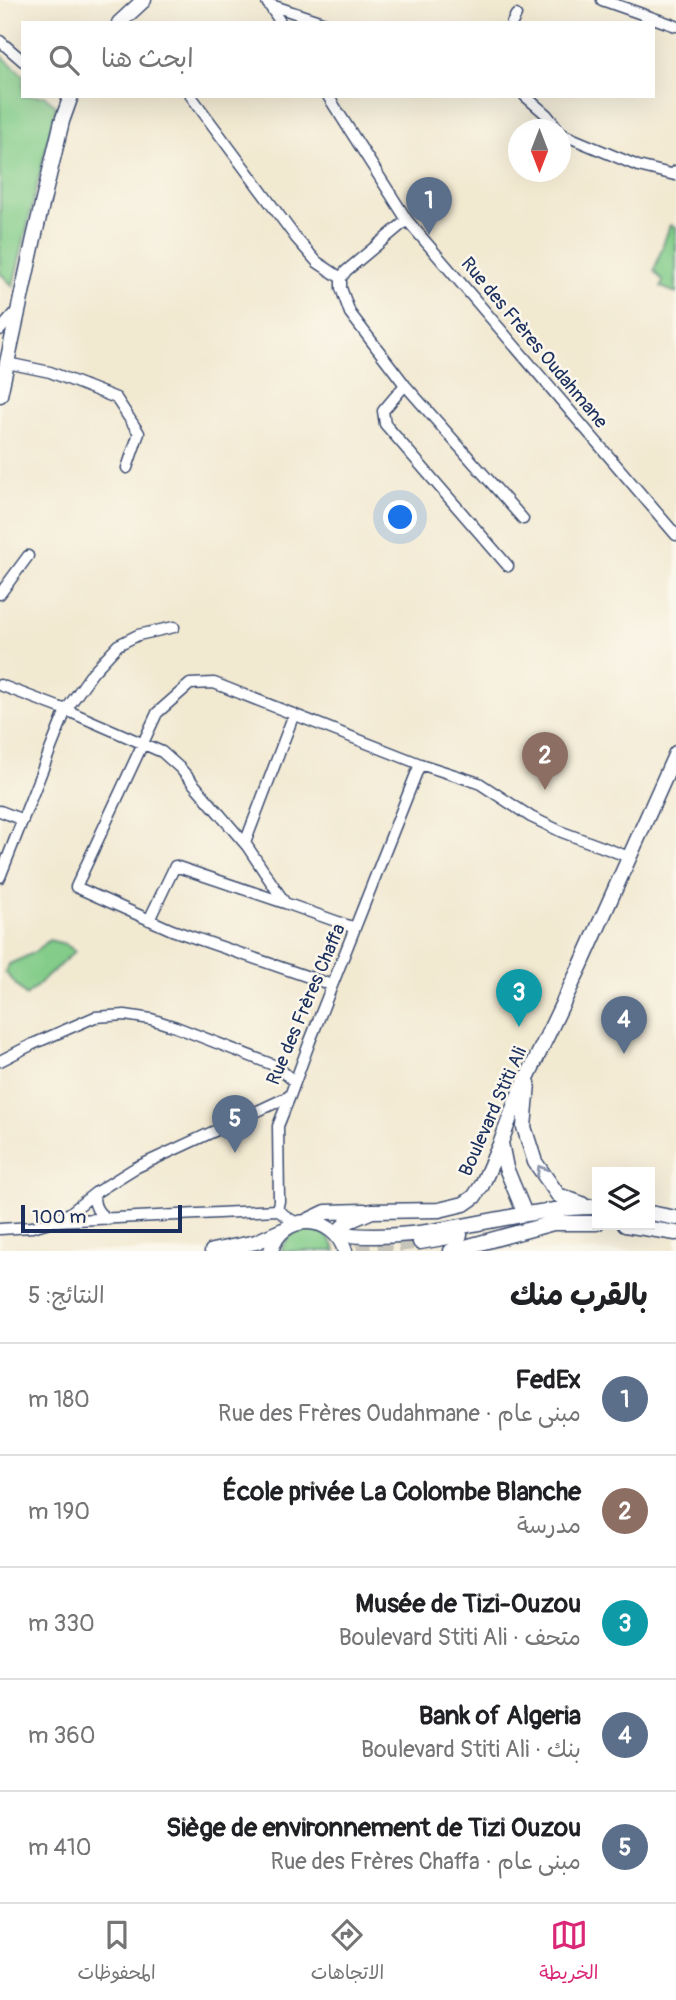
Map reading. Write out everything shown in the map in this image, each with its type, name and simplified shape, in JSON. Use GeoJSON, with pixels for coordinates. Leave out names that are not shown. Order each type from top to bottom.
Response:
{"type":"FeatureCollection","features":[{"type":"Feature","properties":{"kind":"main road"},"geometry":{"type":"LineString","coordinates":[[121,21],[144,0]]}},
{"type":"Feature","properties":{"kind":"main road"},"geometry":{"type":"LineString","coordinates":[[2,382],[69,98]]}},
{"type":"Feature","properties":{"kind":"main road","name":"Boulevard Stiti Ali"},"geometry":{"type":"LineString","coordinates":[[336,1233],[349,1221],[372,1211],[439,1210],[464,1204],[474,1197],[482,1185],[516,1101],[581,965],[676,752]]}},
{"type":"Feature","properties":{"kind":"main road"},"geometry":{"type":"LineString","coordinates":[[529,1075],[524,1127],[535,1162],[558,1195],[592,1206]]}},
{"type":"Feature","properties":{"kind":"main road"},"geometry":{"type":"LineString","coordinates":[[501,1142],[506,1168],[527,1221]]}},
{"type":"Feature","properties":{"kind":"main road"},"geometry":{"type":"LineString","coordinates":[[420,1242],[505,1227],[570,1207],[592,1207]]}},
{"type":"Feature","properties":{"kind":"main road"},"geometry":{"type":"LineString","coordinates":[[212,1251],[256,1242],[326,1212],[372,1211]]}},
{"type":"Feature","properties":{"kind":"main road"},"geometry":{"type":"LineString","coordinates":[[655,1214],[676,1218]]}},
{"type":"Feature","properties":{"kind":"main road"},"geometry":{"type":"LineString","coordinates":[[451,1251],[527,1221]]}},
{"type":"Feature","properties":{"kind":"main road"},"geometry":{"type":"LineString","coordinates":[[336,1233],[360,1237],[527,1221],[592,1223]]}},
{"type":"Feature","properties":{"kind":"main road"},"geometry":{"type":"LineString","coordinates":[[271,1251],[277,1237],[296,1225],[318,1222],[336,1233],[345,1251]]}},
{"type":"Feature","properties":{"kind":"main road"},"geometry":{"type":"LineString","coordinates":[[655,1230],[676,1233]]}},
{"type":"Feature","properties":{"kind":"street"},"geometry":{"type":"LineString","coordinates":[[602,0],[676,26]]}},
{"type":"Feature","properties":{"kind":"street"},"geometry":{"type":"LineString","coordinates":[[267,2],[280,21]]}},
{"type":"Feature","properties":{"kind":"street"},"geometry":{"type":"LineString","coordinates":[[267,2],[319,21]]}},
{"type":"Feature","properties":{"kind":"street"},"geometry":{"type":"LineString","coordinates":[[0,41],[21,59]]}},
{"type":"Feature","properties":{"kind":"street"},"geometry":{"type":"LineString","coordinates":[[192,98],[296,238],[317,261],[341,278]]}},
{"type":"Feature","properties":{"kind":"street","name":"Rue des Frères Oudahmane"},"geometry":{"type":"LineString","coordinates":[[329,98],[407,220],[676,535]]}},
{"type":"Feature","properties":{"kind":"street"},"geometry":{"type":"LineString","coordinates":[[527,98],[550,119]]}},
{"type":"Feature","properties":{"kind":"street"},"geometry":{"type":"LineString","coordinates":[[571,138],[638,166],[674,175],[676,171]]}},
{"type":"Feature","properties":{"kind":"street"},"geometry":{"type":"LineString","coordinates":[[407,220],[341,278],[341,288],[350,313],[405,385],[523,519]]}},
{"type":"Feature","properties":{"kind":"street"},"geometry":{"type":"LineString","coordinates":[[0,330],[18,310]]}},
{"type":"Feature","properties":{"kind":"street"},"geometry":{"type":"LineString","coordinates":[[2,382],[50,372],[116,398],[139,433],[127,468]]}},
{"type":"Feature","properties":{"kind":"street"},"geometry":{"type":"LineString","coordinates":[[405,385],[383,411],[384,424],[508,566]]}},
{"type":"Feature","properties":{"kind":"street"},"geometry":{"type":"LineString","coordinates":[[0,593],[28,556]]}},
{"type":"Feature","properties":{"kind":"street"},"geometry":{"type":"LineString","coordinates":[[0,877],[66,710],[93,672],[118,645],[138,635],[174,627]]}},
{"type":"Feature","properties":{"kind":"street"},"geometry":{"type":"LineString","coordinates":[[332,985],[196,939],[76,887],[158,713],[190,684],[214,683],[421,764],[479,783],[531,817],[562,832],[629,857]]}},
{"type":"Feature","properties":{"kind":"street"},"geometry":{"type":"LineString","coordinates":[[0,685],[162,751],[245,843],[285,903]]}},
{"type":"Feature","properties":{"kind":"street"},"geometry":{"type":"LineString","coordinates":[[245,843],[294,714]]}},
{"type":"Feature","properties":{"kind":"street","name":"Rue des Frères Chaffa"},"geometry":{"type":"LineString","coordinates":[[0,1229],[32,1227],[53,1222],[135,1168],[290,1096],[421,764]]}},
{"type":"Feature","properties":{"kind":"street"},"geometry":{"type":"LineString","coordinates":[[0,811],[23,820]]}},
{"type":"Feature","properties":{"kind":"street"},"geometry":{"type":"LineString","coordinates":[[149,920],[175,866],[355,928]]}},
{"type":"Feature","properties":{"kind":"street"},"geometry":{"type":"LineString","coordinates":[[0,1061],[95,1017],[125,1015],[176,1027],[276,1066],[295,1082]]}},
{"type":"Feature","properties":{"kind":"street"},"geometry":{"type":"LineString","coordinates":[[277,1210],[278,1126],[290,1096]]}},
{"type":"Feature","properties":{"kind":"street"},"geometry":{"type":"LineString","coordinates":[[95,1193],[95,1205],[99,1212],[112,1219]]}},
{"type":"Feature","properties":{"kind":"street"},"geometry":{"type":"LineString","coordinates":[[53,1222],[277,1210],[296,1225]]}},
{"type":"Feature","properties":{"kind":"green space"},"geometry":{"type":"Polygon","coordinates":[[[0,54],[21,73],[21,98],[47,98],[56,106],[13,286],[0,273],[0,54]]]}},
{"type":"Feature","properties":{"kind":"green space"},"geometry":{"type":"Polygon","coordinates":[[[670,225],[676,227],[676,293],[661,287],[663,281],[654,271],[670,225]]]}},
{"type":"Feature","properties":{"kind":"green space"},"geometry":{"type":"Polygon","coordinates":[[[49,940],[65,944],[75,951],[26,996],[5,972],[9,964],[26,957],[49,940]]]}},
{"type":"Feature","properties":{"kind":"green space"},"geometry":{"type":"Polygon","coordinates":[[[308,1229],[326,1236],[336,1251],[281,1251],[291,1236],[308,1229]]]}},
{"type":"Feature","properties":{"kind":"tunnel"},"geometry":{"type":"LineString","coordinates":[[357,1251],[420,1242]]}},
{"type":"Feature","properties":{"kind":"place","name":"FedEx"},"geometry":{"type":"Point","coordinates":[429,235]}},
{"type":"Feature","properties":{"kind":"place","name":"École privée La Colombe Blanche"},"geometry":{"type":"Point","coordinates":[545,790]}},
{"type":"Feature","properties":{"kind":"place","name":"Musée de Tizi-Ouzou"},"geometry":{"type":"Point","coordinates":[519,1027]}},
{"type":"Feature","properties":{"kind":"place","name":"Bank of Algeria"},"geometry":{"type":"Point","coordinates":[624,1054]}},
{"type":"Feature","properties":{"kind":"place","name":"Siège de environnement de Tizi Ouzou"},"geometry":{"type":"Point","coordinates":[235,1153]}}]}
